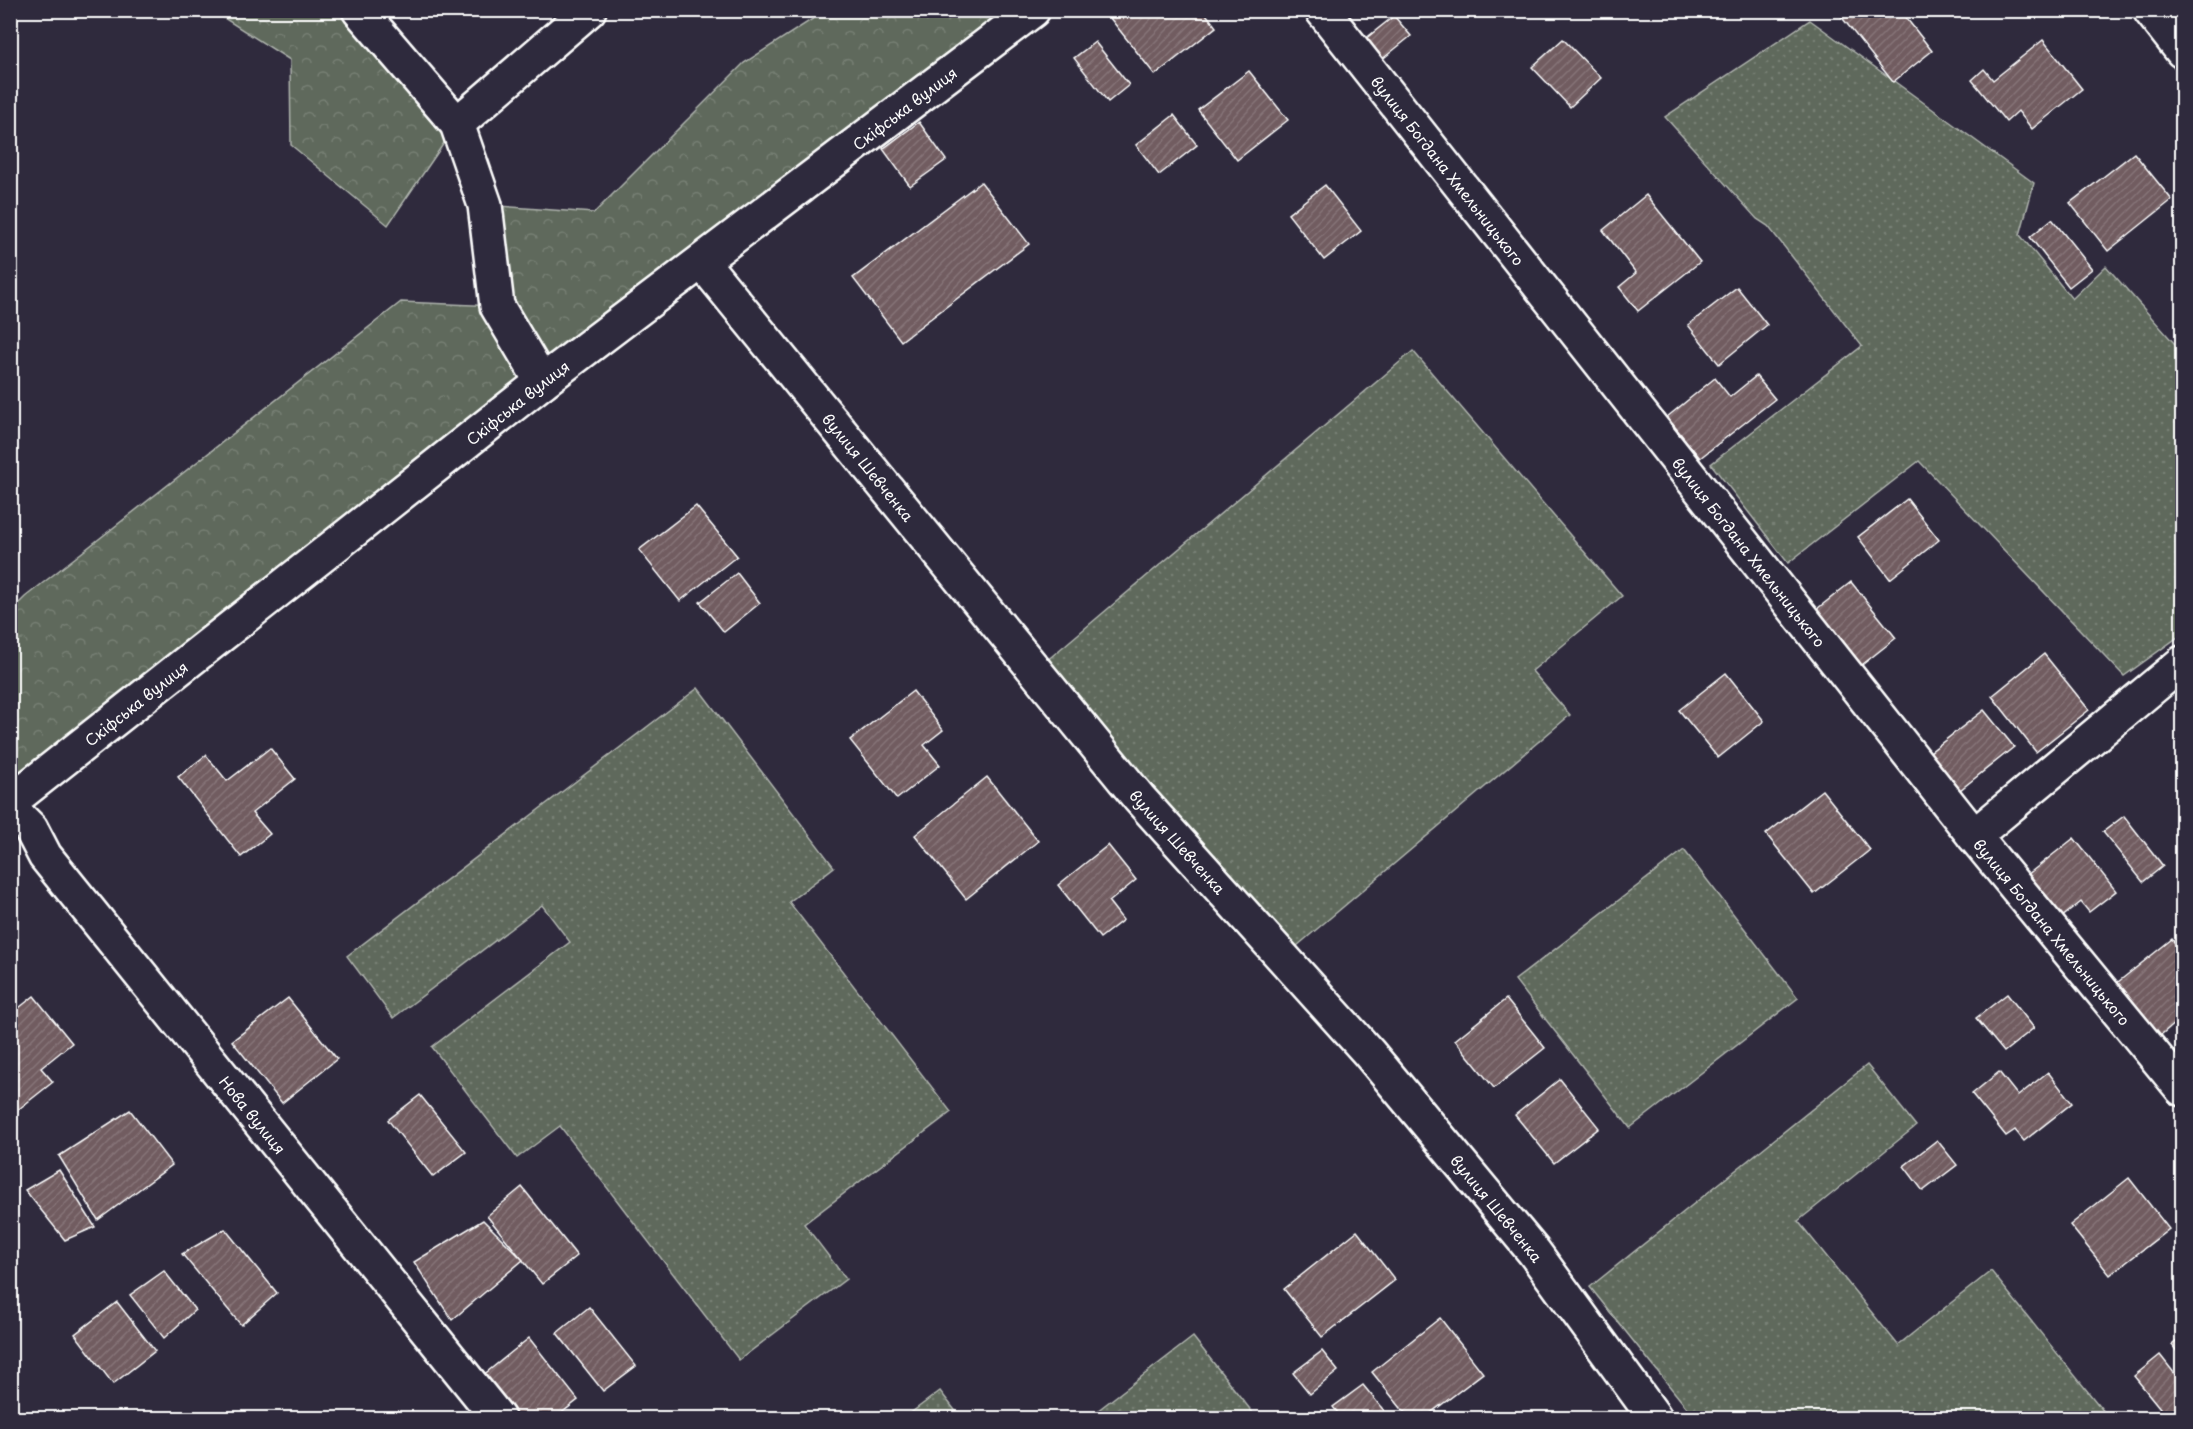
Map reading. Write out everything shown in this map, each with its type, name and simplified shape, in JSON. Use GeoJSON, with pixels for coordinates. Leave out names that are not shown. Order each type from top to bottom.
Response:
{"type":"FeatureCollection","features":[{"type":"Feature","properties":{"kind":"street"},"geometry":{"type":"LineString","coordinates":[[359,10],[457,124],[485,205],[497,306],[542,382]]}},
{"type":"Feature","properties":{"kind":"street"},"geometry":{"type":"LineString","coordinates":[[457,124],[589,10]]}},
{"type":"Feature","properties":{"kind":"street","name":"Скіфська вулиця"},"geometry":{"type":"LineString","coordinates":[[10,802],[542,382],[1033,10]]}},
{"type":"Feature","properties":{"kind":"street","name":"вулиця Богдана Хмельницького"},"geometry":{"type":"LineString","coordinates":[[1322,10],[1974,836],[2182,1089]]}},
{"type":"Feature","properties":{"kind":"street"},"geometry":{"type":"LineString","coordinates":[[2150,10],[2182,51]]}},
{"type":"Feature","properties":{"kind":"street","name":"вулиця Шевченка"},"geometry":{"type":"LineString","coordinates":[[702,262],[1139,798],[1369,1053],[1511,1225],[1655,1419]]}},
{"type":"Feature","properties":{"kind":"street"},"geometry":{"type":"LineString","coordinates":[[1974,836],[2182,663]]}},
{"type":"Feature","properties":{"kind":"street","name":"Нова вулиця"},"geometry":{"type":"LineString","coordinates":[[10,808],[31,829],[45,856],[498,1419]]}},
{"type":"Feature","properties":{"kind":"green space"},"geometry":{"type":"Polygon","coordinates":[[[213,11],[359,11],[457,124],[388,225],[291,145],[290,60],[213,11]]]}},
{"type":"Feature","properties":{"kind":"green space"},"geometry":{"type":"Polygon","coordinates":[[[825,11],[1033,11],[11,791],[11,611],[25,597],[401,302],[497,306],[485,205],[594,213],[744,63],[825,11]]]}},
{"type":"Feature","properties":{"kind":"green space"},"geometry":{"type":"Polygon","coordinates":[[[1810,20],[2034,183],[2020,235],[2072,299],[2106,266],[2182,352],[2182,634],[2124,676],[1919,461],[1788,563],[1711,464],[1862,346],[1768,226],[1757,219],[1665,117],[1810,20]]]}},
{"type":"Feature","properties":{"kind":"green space"},"geometry":{"type":"Polygon","coordinates":[[[1413,351],[1622,596],[1532,671],[1570,715],[1291,951],[1045,662],[1413,351]]]}},
{"type":"Feature","properties":{"kind":"green space"},"geometry":{"type":"Polygon","coordinates":[[[698,688],[834,867],[789,902],[951,1112],[804,1224],[846,1279],[739,1360],[560,1126],[517,1158],[432,1047],[570,942],[542,905],[393,1018],[347,956],[698,688]]]}},
{"type":"Feature","properties":{"kind":"green space"},"geometry":{"type":"Polygon","coordinates":[[[1684,850],[1798,998],[1630,1128],[1515,980],[1684,850]]]}},
{"type":"Feature","properties":{"kind":"green space"},"geometry":{"type":"Polygon","coordinates":[[[1867,1065],[1916,1126],[1798,1221],[1898,1345],[1991,1271],[2109,1418],[1695,1418],[1590,1287],[1867,1065]]]}},
{"type":"Feature","properties":{"kind":"green space"},"geometry":{"type":"Polygon","coordinates":[[[1193,1337],[1257,1418],[1088,1418],[1193,1337]]]}},
{"type":"Feature","properties":{"kind":"green space"},"geometry":{"type":"Polygon","coordinates":[[[940,1391],[961,1418],[904,1418],[940,1391]]]}},
{"type":"Feature","properties":{"kind":"building"},"geometry":{"type":"Polygon","coordinates":[[[1119,10],[1203,10],[1216,27],[1155,75],[1110,18],[1119,10]]]}},
{"type":"Feature","properties":{"kind":"building"},"geometry":{"type":"Polygon","coordinates":[[[1836,10],[1900,10],[1932,51],[1893,82],[1836,10]]]}},
{"type":"Feature","properties":{"kind":"building"},"geometry":{"type":"Polygon","coordinates":[[[1394,16],[1411,36],[1370,69],[1354,48],[1394,16]]]}},
{"type":"Feature","properties":{"kind":"building"},"geometry":{"type":"Polygon","coordinates":[[[1563,39],[1601,78],[1570,107],[1532,67],[1563,39]]]}},
{"type":"Feature","properties":{"kind":"building"},"geometry":{"type":"Polygon","coordinates":[[[2043,40],[2082,89],[2032,129],[2018,111],[2006,122],[1972,80],[1984,69],[1993,80],[2043,40]]]}},
{"type":"Feature","properties":{"kind":"building"},"geometry":{"type":"Polygon","coordinates":[[[1095,42],[1129,85],[1108,102],[1074,58],[1095,42]]]}},
{"type":"Feature","properties":{"kind":"building"},"geometry":{"type":"Polygon","coordinates":[[[1249,71],[1288,120],[1237,160],[1198,110],[1249,71]]]}},
{"type":"Feature","properties":{"kind":"building"},"geometry":{"type":"Polygon","coordinates":[[[1174,115],[1197,145],[1159,175],[1136,145],[1174,115]]]}},
{"type":"Feature","properties":{"kind":"building"},"geometry":{"type":"Polygon","coordinates":[[[919,122],[946,160],[910,186],[883,149],[919,122]]]}},
{"type":"Feature","properties":{"kind":"building"},"geometry":{"type":"Polygon","coordinates":[[[2134,153],[2172,200],[2108,251],[2070,203],[2134,153]]]}},
{"type":"Feature","properties":{"kind":"building"},"geometry":{"type":"Polygon","coordinates":[[[981,182],[1029,244],[901,341],[853,278],[981,182]]]}},
{"type":"Feature","properties":{"kind":"building"},"geometry":{"type":"Polygon","coordinates":[[[1325,185],[1361,231],[1324,260],[1288,214],[1325,185]]]}},
{"type":"Feature","properties":{"kind":"building"},"geometry":{"type":"Polygon","coordinates":[[[1646,195],[1700,262],[1638,311],[1619,287],[1636,273],[1603,230],[1646,195]]]}},
{"type":"Feature","properties":{"kind":"building"},"geometry":{"type":"Polygon","coordinates":[[[2052,219],[2092,269],[2069,287],[2030,237],[2052,219]]]}},
{"type":"Feature","properties":{"kind":"building"},"geometry":{"type":"Polygon","coordinates":[[[1737,287],[1767,325],[1719,364],[1688,325],[1737,287]]]}},
{"type":"Feature","properties":{"kind":"building"},"geometry":{"type":"Polygon","coordinates":[[[1756,376],[1775,399],[1700,458],[1667,417],[1715,378],[1730,397],[1756,376]]]}},
{"type":"Feature","properties":{"kind":"building"},"geometry":{"type":"Polygon","coordinates":[[[1907,499],[1939,540],[1890,579],[1858,537],[1907,499]]]}},
{"type":"Feature","properties":{"kind":"building"},"geometry":{"type":"Polygon","coordinates":[[[696,506],[737,556],[680,601],[639,550],[696,506]]]}},
{"type":"Feature","properties":{"kind":"building"},"geometry":{"type":"Polygon","coordinates":[[[737,573],[760,603],[724,632],[700,602],[737,573]]]}},
{"type":"Feature","properties":{"kind":"building"},"geometry":{"type":"Polygon","coordinates":[[[1851,582],[1896,638],[1858,668],[1813,612],[1851,582]]]}},
{"type":"Feature","properties":{"kind":"building"},"geometry":{"type":"Polygon","coordinates":[[[2044,654],[2089,710],[2036,752],[1992,696],[2044,654]]]}},
{"type":"Feature","properties":{"kind":"building"},"geometry":{"type":"Polygon","coordinates":[[[1726,673],[1764,721],[1718,758],[1679,710],[1726,673]]]}},
{"type":"Feature","properties":{"kind":"building"},"geometry":{"type":"Polygon","coordinates":[[[913,691],[943,730],[924,745],[940,765],[897,799],[850,740],[913,691]]]}},
{"type":"Feature","properties":{"kind":"building"},"geometry":{"type":"Polygon","coordinates":[[[1984,710],[2014,747],[1955,794],[1925,756],[1984,710]]]}},
{"type":"Feature","properties":{"kind":"building"},"geometry":{"type":"Polygon","coordinates":[[[270,748],[295,779],[252,813],[270,834],[241,857],[178,777],[206,755],[227,781],[270,748]]]}},
{"type":"Feature","properties":{"kind":"building"},"geometry":{"type":"Polygon","coordinates":[[[987,777],[1038,841],[966,899],[915,835],[987,777]]]}},
{"type":"Feature","properties":{"kind":"building"},"geometry":{"type":"Polygon","coordinates":[[[1822,790],[1870,850],[1814,894],[1766,834],[1822,790]]]}},
{"type":"Feature","properties":{"kind":"building"},"geometry":{"type":"Polygon","coordinates":[[[2124,816],[2163,866],[2143,882],[2103,832],[2124,816]]]}},
{"type":"Feature","properties":{"kind":"building"},"geometry":{"type":"Polygon","coordinates":[[[2074,838],[2116,891],[2089,912],[2081,902],[2061,918],[2027,875],[2074,838]]]}},
{"type":"Feature","properties":{"kind":"building"},"geometry":{"type":"Polygon","coordinates":[[[1108,845],[1136,880],[1109,902],[1123,920],[1100,938],[1058,885],[1108,845]]]}},
{"type":"Feature","properties":{"kind":"building"},"geometry":{"type":"Polygon","coordinates":[[[2172,939],[2182,953],[2182,1017],[2156,1039],[2113,986],[2172,939]]]}},
{"type":"Feature","properties":{"kind":"building"},"geometry":{"type":"Polygon","coordinates":[[[2007,994],[2034,1028],[2004,1052],[1976,1018],[2007,994]]]}},
{"type":"Feature","properties":{"kind":"building"},"geometry":{"type":"Polygon","coordinates":[[[34,996],[72,1043],[41,1068],[53,1082],[10,1116],[10,1015],[34,996]]]}},
{"type":"Feature","properties":{"kind":"building"},"geometry":{"type":"Polygon","coordinates":[[[288,998],[337,1059],[282,1103],[232,1041],[288,998]]]}},
{"type":"Feature","properties":{"kind":"building"},"geometry":{"type":"Polygon","coordinates":[[[1506,999],[1545,1048],[1494,1088],[1455,1040],[1506,999]]]}},
{"type":"Feature","properties":{"kind":"building"},"geometry":{"type":"Polygon","coordinates":[[[1999,1072],[2018,1096],[2048,1072],[2072,1103],[2024,1141],[2015,1130],[2006,1136],[1972,1094],[1999,1072]]]}},
{"type":"Feature","properties":{"kind":"building"},"geometry":{"type":"Polygon","coordinates":[[[1560,1079],[1599,1128],[1554,1163],[1515,1115],[1560,1079]]]}},
{"type":"Feature","properties":{"kind":"building"},"geometry":{"type":"Polygon","coordinates":[[[420,1095],[466,1152],[433,1177],[388,1120],[420,1095]]]}},
{"type":"Feature","properties":{"kind":"building"},"geometry":{"type":"Polygon","coordinates":[[[130,1110],[172,1165],[98,1220],[59,1156],[130,1110]]]}},
{"type":"Feature","properties":{"kind":"building"},"geometry":{"type":"Polygon","coordinates":[[[1937,1140],[1957,1165],[1923,1191],[1904,1166],[1937,1140]]]}},
{"type":"Feature","properties":{"kind":"building"},"geometry":{"type":"Polygon","coordinates":[[[59,1170],[95,1227],[65,1240],[25,1190],[59,1170]]]}},
{"type":"Feature","properties":{"kind":"building"},"geometry":{"type":"Polygon","coordinates":[[[2129,1178],[2169,1229],[2110,1275],[2070,1225],[2129,1178]]]}},
{"type":"Feature","properties":{"kind":"building"},"geometry":{"type":"Polygon","coordinates":[[[522,1187],[577,1256],[542,1284],[487,1216],[522,1187]]]}},
{"type":"Feature","properties":{"kind":"building"},"geometry":{"type":"Polygon","coordinates":[[[483,1220],[523,1260],[452,1320],[414,1262],[483,1220]]]}},
{"type":"Feature","properties":{"kind":"building"},"geometry":{"type":"Polygon","coordinates":[[[225,1229],[277,1293],[241,1325],[182,1254],[225,1229]]]}},
{"type":"Feature","properties":{"kind":"building"},"geometry":{"type":"Polygon","coordinates":[[[1357,1231],[1395,1280],[1322,1337],[1284,1289],[1357,1231]]]}},
{"type":"Feature","properties":{"kind":"building"},"geometry":{"type":"Polygon","coordinates":[[[164,1271],[195,1310],[164,1338],[130,1295],[164,1271]]]}},
{"type":"Feature","properties":{"kind":"building"},"geometry":{"type":"Polygon","coordinates":[[[117,1302],[155,1351],[113,1384],[75,1334],[117,1302]]]}},
{"type":"Feature","properties":{"kind":"building"},"geometry":{"type":"Polygon","coordinates":[[[589,1307],[636,1366],[603,1391],[557,1333],[589,1307]]]}},
{"type":"Feature","properties":{"kind":"building"},"geometry":{"type":"Polygon","coordinates":[[[1440,1318],[1483,1373],[1424,1418],[1409,1418],[1372,1372],[1440,1318]]]}},
{"type":"Feature","properties":{"kind":"building"},"geometry":{"type":"Polygon","coordinates":[[[2182,1337],[2182,1358],[2172,1345],[2182,1337]]]}},
{"type":"Feature","properties":{"kind":"building"},"geometry":{"type":"Polygon","coordinates":[[[529,1338],[578,1400],[555,1418],[516,1418],[482,1376],[529,1338]]]}},
{"type":"Feature","properties":{"kind":"building"},"geometry":{"type":"Polygon","coordinates":[[[1322,1351],[1338,1371],[1310,1394],[1293,1373],[1322,1351]]]}},
{"type":"Feature","properties":{"kind":"building"},"geometry":{"type":"Polygon","coordinates":[[[2160,1355],[2182,1383],[2182,1418],[2168,1418],[2134,1376],[2160,1355]]]}},
{"type":"Feature","properties":{"kind":"building"},"geometry":{"type":"Polygon","coordinates":[[[1363,1385],[1390,1418],[1342,1418],[1333,1407],[1363,1385]]]}}]}
